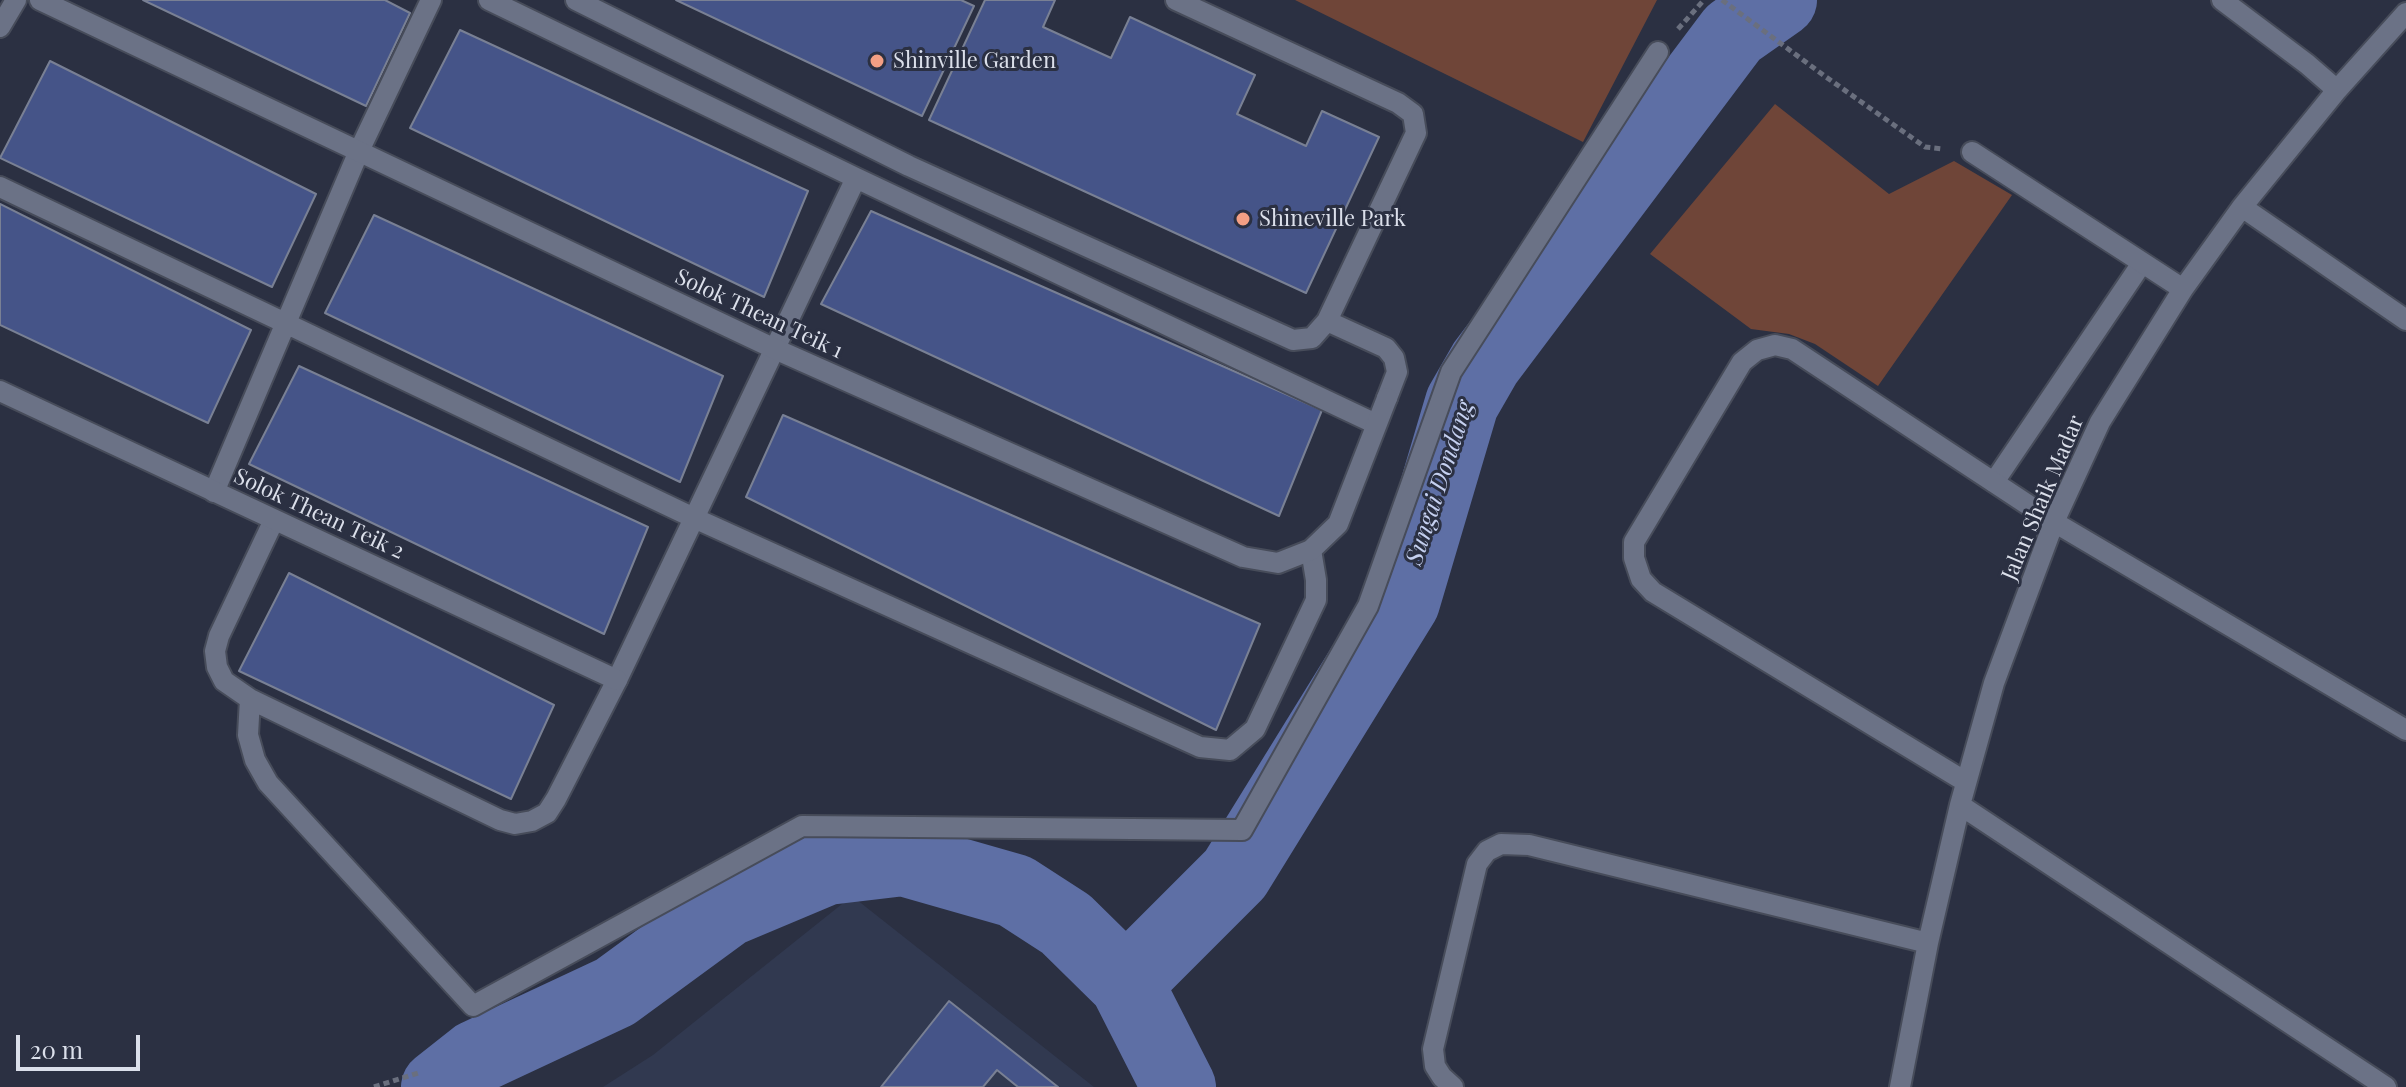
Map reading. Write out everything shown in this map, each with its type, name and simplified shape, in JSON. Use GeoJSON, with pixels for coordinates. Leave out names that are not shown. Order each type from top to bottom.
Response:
{"type":"FeatureCollection","features":[{"type":"Feature","properties":{"kind":"street"},"geometry":{"type":"LineString","coordinates":[[0,27],[16,0]]}},
{"type":"Feature","properties":{"kind":"street","name":"Solok Thean Teik 1"},"geometry":{"type":"LineString","coordinates":[[40,0],[775,349],[1243,557],[1278,563],[1311,550],[1338,524],[1397,372],[1394,358],[1386,348],[1327,321]]}},
{"type":"Feature","properties":{"kind":"street"},"geometry":{"type":"LineString","coordinates":[[214,492],[359,151],[431,0]]}},
{"type":"Feature","properties":{"kind":"street"},"geometry":{"type":"LineString","coordinates":[[489,0],[1376,424]]}},
{"type":"Feature","properties":{"kind":"street"},"geometry":{"type":"LineString","coordinates":[[576,0],[909,166],[1293,340],[1312,338],[1327,321],[1416,133],[1413,114],[1398,103],[1176,0]]}},
{"type":"Feature","properties":{"kind":"street"},"geometry":{"type":"LineString","coordinates":[[2222,0],[2337,90]]}},
{"type":"Feature","properties":{"kind":"street","name":"Jalan Shaik Madar"},"geometry":{"type":"LineString","coordinates":[[1906,1084],[1928,943],[1960,805],[1994,683],[2054,522],[2100,422],[2183,289],[2242,207],[2337,90],[2406,13]]}},
{"type":"Feature","properties":{"kind":"street"},"geometry":{"type":"LineString","coordinates":[[250,699],[248,735],[255,760],[268,783],[473,1006],[802,826],[1242,830],[1368,606],[1451,372],[1658,52]]}},
{"type":"Feature","properties":{"kind":"street"},"geometry":{"type":"LineString","coordinates":[[1972,152],[2183,289]]}},
{"type":"Feature","properties":{"kind":"street"},"geometry":{"type":"LineString","coordinates":[[274,520],[219,636],[215,651],[217,667],[224,681],[250,699],[500,820],[515,824],[532,821],[547,813],[617,680],[856,178]]}},
{"type":"Feature","properties":{"kind":"street"},"geometry":{"type":"LineString","coordinates":[[0,187],[694,518],[1200,747],[1230,750],[1255,729],[1316,600],[1311,550]]}},
{"type":"Feature","properties":{"kind":"street"},"geometry":{"type":"LineString","coordinates":[[2242,207],[2406,320]]}},
{"type":"Feature","properties":{"kind":"street"},"geometry":{"type":"LineString","coordinates":[[1994,482],[2142,263]]}},
{"type":"Feature","properties":{"kind":"street"},"geometry":{"type":"LineString","coordinates":[[1966,782],[1653,592],[1641,579],[1634,558],[1634,542],[1742,362],[1757,350],[1775,345],[1792,349],[2054,522],[2406,730]]}},
{"type":"Feature","properties":{"kind":"street","name":"Solok Thean Teik 2"},"geometry":{"type":"LineString","coordinates":[[0,391],[617,680]]}},
{"type":"Feature","properties":{"kind":"street"},"geometry":{"type":"LineString","coordinates":[[1960,805],[2386,1087]]}},
{"type":"Feature","properties":{"kind":"street"},"geometry":{"type":"LineString","coordinates":[[1453,1087],[1435,1066],[1433,1049],[1477,864],[1487,851],[1501,844],[1529,845],[1928,943]]}},
{"type":"Feature","properties":{"kind":"path"},"geometry":{"type":"LineString","coordinates":[[1658,52],[1704,0]]}},
{"type":"Feature","properties":{"kind":"path"},"geometry":{"type":"LineString","coordinates":[[1722,0],[1925,147],[1972,152]]}},
{"type":"Feature","properties":{"kind":"path"},"geometry":{"type":"LineString","coordinates":[[374,1087],[418,1073]]}},
{"type":"Feature","properties":{"kind":"shaded area"},"geometry":{"type":"Polygon","coordinates":[[[1295,0],[1657,0],[1583,142],[1295,0]]]}},
{"type":"Feature","properties":{"kind":"shaded area"},"geometry":{"type":"Polygon","coordinates":[[[1775,104],[1889,194],[1954,161],[2012,195],[1878,386],[1815,344],[1789,334],[1751,329],[1650,254],[1775,104]]]}},
{"type":"Feature","properties":{"kind":"shaded area"},"geometry":{"type":"Polygon","coordinates":[[[852,896],[1094,1087],[603,1087],[653,1055],[852,896]]]}},
{"type":"Feature","properties":{"kind":"building"},"geometry":{"type":"Polygon","coordinates":[[[143,0],[385,0],[410,13],[366,106],[143,0]]]}},
{"type":"Feature","properties":{"kind":"building","name":"Shinville Garden"},"geometry":{"type":"Polygon","coordinates":[[[676,0],[961,0],[974,6],[922,116],[676,0]]]}},
{"type":"Feature","properties":{"kind":"building","name":"Shineville Park"},"geometry":{"type":"Polygon","coordinates":[[[985,0],[1055,0],[1043,27],[1111,58],[1130,17],[1255,75],[1237,114],[1306,146],[1322,111],[1379,137],[1306,293],[929,120],[985,0]]]}},
{"type":"Feature","properties":{"kind":"building"},"geometry":{"type":"Polygon","coordinates":[[[460,30],[808,191],[764,297],[410,128],[460,30]]]}},
{"type":"Feature","properties":{"kind":"building"},"geometry":{"type":"Polygon","coordinates":[[[50,61],[316,194],[272,287],[0,158],[50,61]]]}},
{"type":"Feature","properties":{"kind":"building"},"geometry":{"type":"Polygon","coordinates":[[[0,204],[251,330],[208,423],[0,325],[0,204]]]}},
{"type":"Feature","properties":{"kind":"building"},"geometry":{"type":"Polygon","coordinates":[[[871,211],[1322,410],[1279,516],[821,304],[871,211]]]}},
{"type":"Feature","properties":{"kind":"building"},"geometry":{"type":"Polygon","coordinates":[[[374,215],[723,376],[680,482],[325,313],[374,215]]]}},
{"type":"Feature","properties":{"kind":"building"},"geometry":{"type":"Polygon","coordinates":[[[299,366],[648,527],[604,634],[249,464],[299,366]]]}},
{"type":"Feature","properties":{"kind":"building"},"geometry":{"type":"Polygon","coordinates":[[[783,415],[1260,624],[1216,730],[746,497],[783,415]]]}},
{"type":"Feature","properties":{"kind":"building"},"geometry":{"type":"Polygon","coordinates":[[[289,573],[554,705],[511,799],[239,671],[289,573]]]}},
{"type":"Feature","properties":{"kind":"building"},"geometry":{"type":"Polygon","coordinates":[[[949,1001],[1058,1087],[1018,1087],[997,1070],[983,1087],[881,1087],[949,1001]]]}},
{"type":"Feature","properties":{"kind":"waterway","name":"Sungai Dondang"},"geometry":{"type":"LineString","coordinates":[[1126,983],[1235,874],[1403,602],[1462,403],[1485,363],[1733,33],[1780,0]]}},
{"type":"Feature","properties":{"kind":"waterway"},"geometry":{"type":"LineString","coordinates":[[438,1087],[476,1057],[615,992],[727,910],[827,868],[903,859],[1015,891],[1066,924],[1126,983],[1179,1087]]}},
{"type":"Feature","properties":{"kind":"place","name":"Shinville Garden"},"geometry":{"type":"Point","coordinates":[877,61]}},
{"type":"Feature","properties":{"kind":"place","name":"Shineville Park"},"geometry":{"type":"Point","coordinates":[1243,219]}}]}
